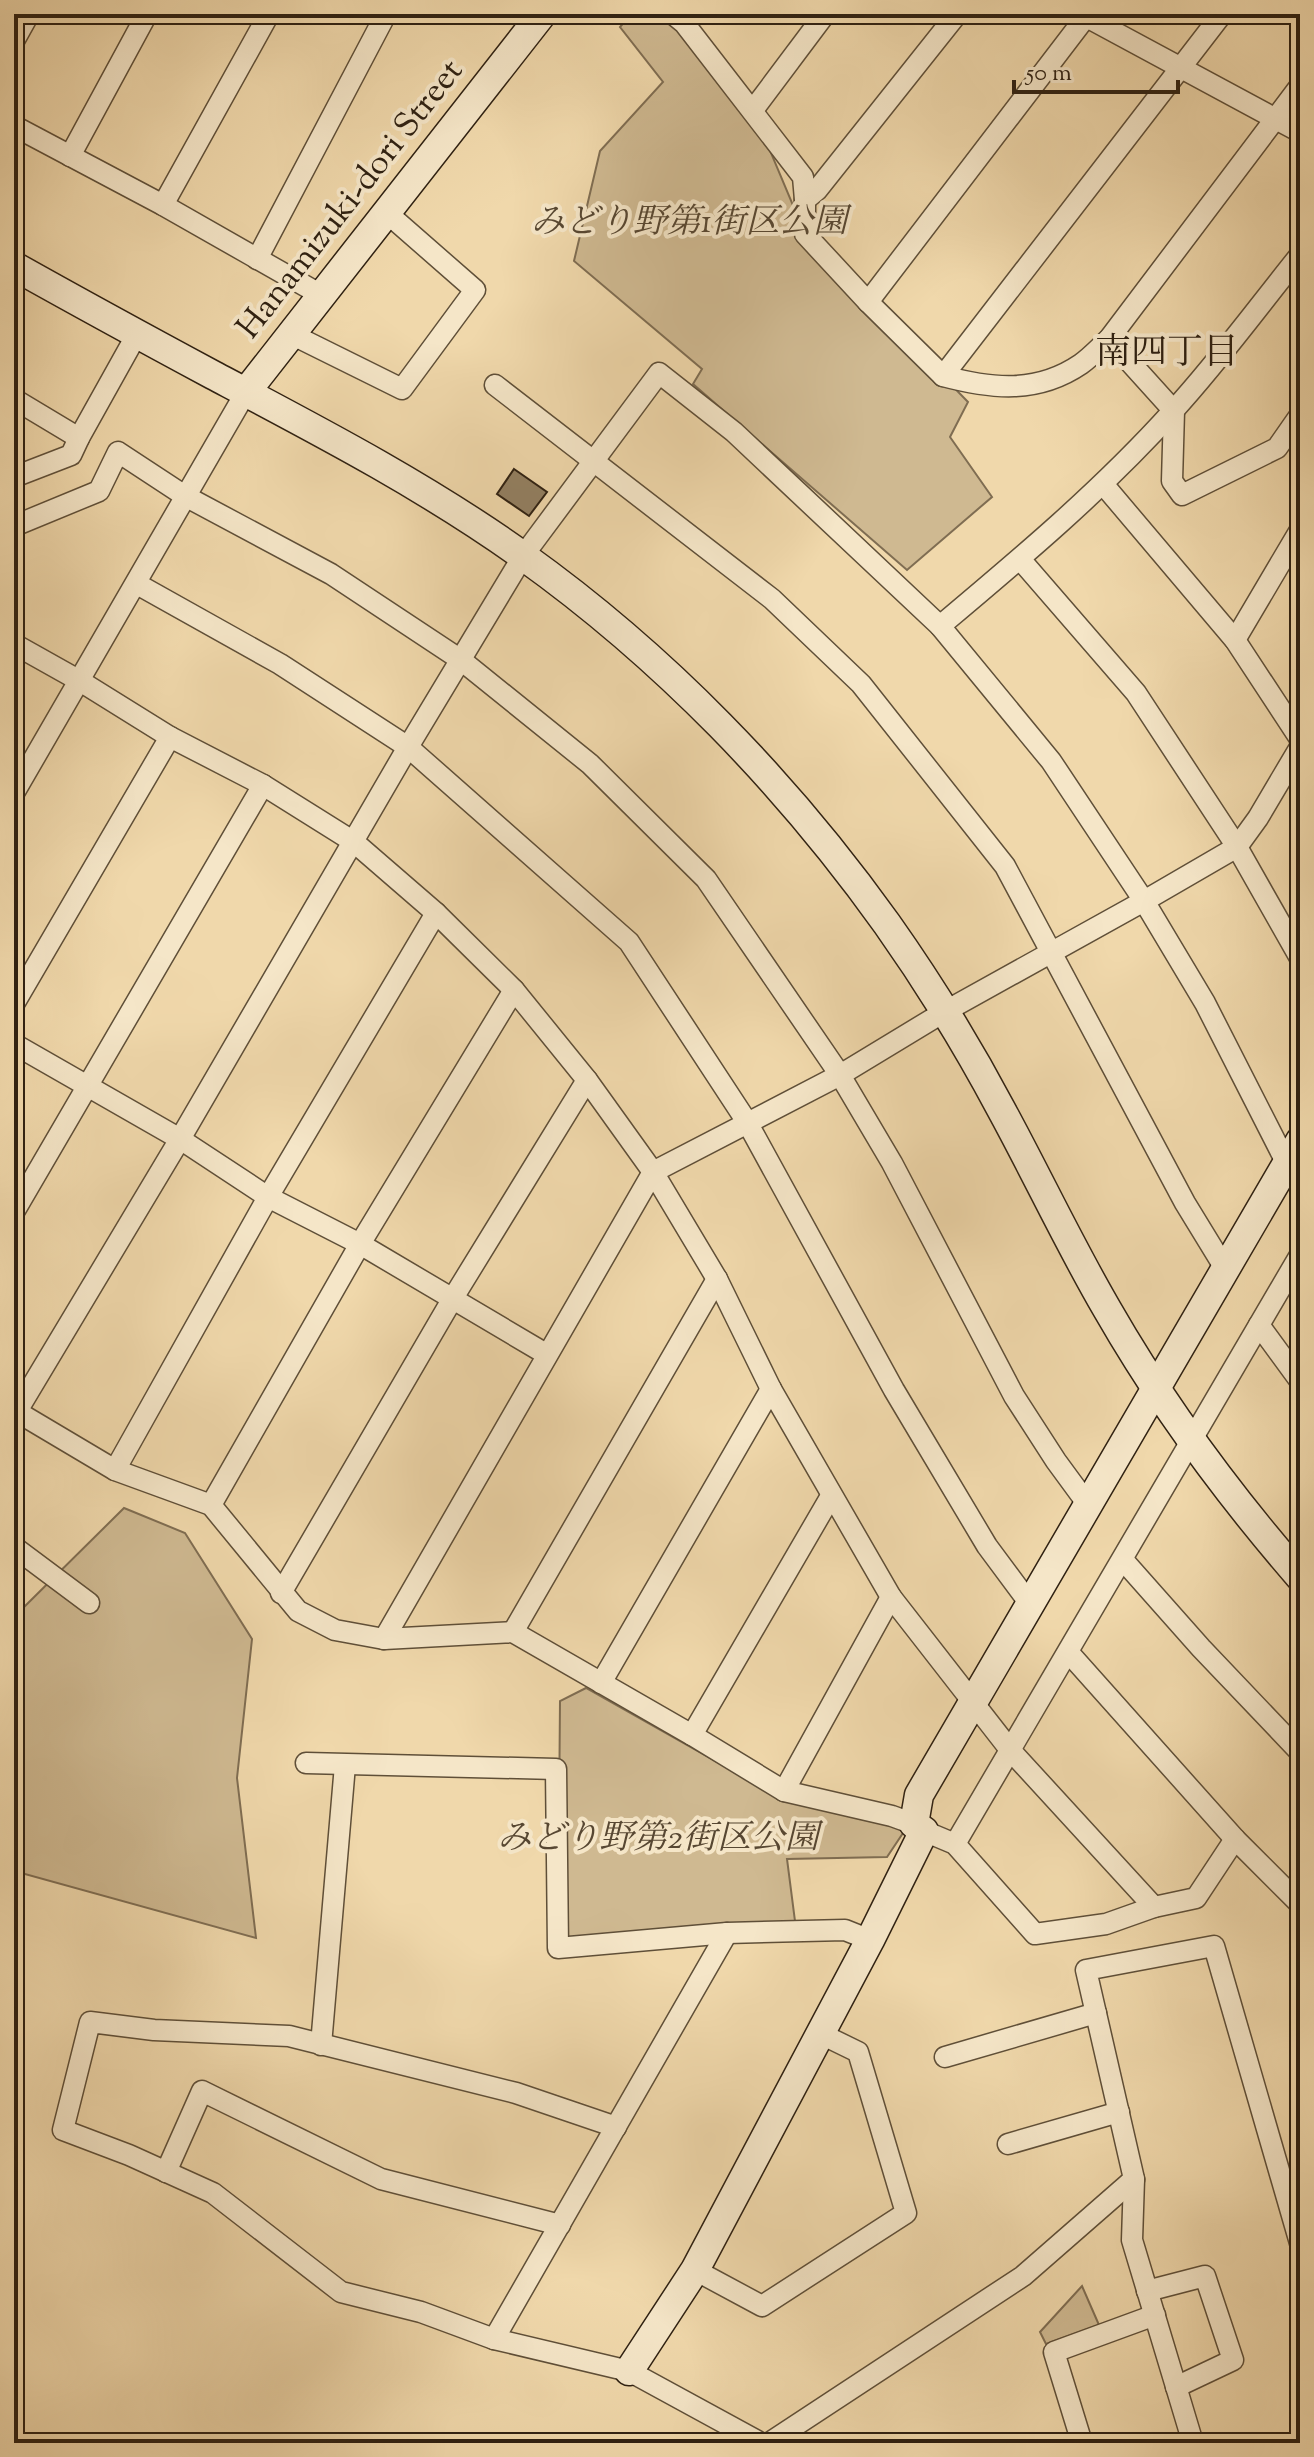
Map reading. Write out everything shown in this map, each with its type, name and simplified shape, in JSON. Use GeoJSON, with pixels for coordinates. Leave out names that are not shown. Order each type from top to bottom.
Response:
{"type":"FeatureCollection","features":[{"type":"Feature","properties":{"kind":"street"},"geometry":{"type":"LineString","coordinates":[[14,41],[29,14]]}},
{"type":"Feature","properties":{"kind":"street"},"geometry":{"type":"LineString","coordinates":[[70,156],[147,14]]}},
{"type":"Feature","properties":{"kind":"street"},"geometry":{"type":"LineString","coordinates":[[163,205],[269,14]]}},
{"type":"Feature","properties":{"kind":"street"},"geometry":{"type":"LineString","coordinates":[[257,259],[386,14]]}},
{"type":"Feature","properties":{"kind":"street","name":"Hanamizuki-dori Street"},"geometry":{"type":"LineString","coordinates":[[246,392],[542,14]]}},
{"type":"Feature","properties":{"kind":"street"},"geometry":{"type":"LineString","coordinates":[[753,110],[825,14]]}},
{"type":"Feature","properties":{"kind":"street"},"geometry":{"type":"LineString","coordinates":[[805,200],[817,190],[957,14]]}},
{"type":"Feature","properties":{"kind":"street"},"geometry":{"type":"LineString","coordinates":[[943,376],[1222,14]]}},
{"type":"Feature","properties":{"kind":"street"},"geometry":{"type":"LineString","coordinates":[[868,302],[1085,15],[1300,132]]}},
{"type":"Feature","properties":{"kind":"street"},"geometry":{"type":"LineString","coordinates":[[683,17],[803,177],[805,234],[943,376],[979,385],[1032,386],[1081,364],[1109,339],[1300,86]]}},
{"type":"Feature","properties":{"kind":"street"},"geometry":{"type":"LineString","coordinates":[[14,126],[163,205],[323,296]]}},
{"type":"Feature","properties":{"kind":"street"},"geometry":{"type":"LineString","coordinates":[[293,335],[402,389],[475,290],[387,213]]}},
{"type":"Feature","properties":{"kind":"street"},"geometry":{"type":"LineString","coordinates":[[940,626],[1103,484],[1174,411],[1300,255]]}},
{"type":"Feature","properties":{"kind":"street"},"geometry":{"type":"LineString","coordinates":[[14,266],[419,488],[523,556],[610,623],[710,715],[839,859],[889,927],[999,1104],[1108,1312],[1192,1442],[1256,1527],[1300,1577]]}},
{"type":"Feature","properties":{"kind":"street"},"geometry":{"type":"LineString","coordinates":[[14,477],[71,455],[137,334]]}},
{"type":"Feature","properties":{"kind":"street"},"geometry":{"type":"LineString","coordinates":[[1109,339],[1174,411],[1172,481],[1182,495],[1277,448],[1300,415]]}},
{"type":"Feature","properties":{"kind":"street"},"geometry":{"type":"LineString","coordinates":[[629,2371],[695,2270],[870,1940],[919,1827],[919,1795],[1294,1152],[1144,901],[1051,761],[940,626],[734,432],[659,373],[523,556],[180,1139],[16,1410],[115,1470],[211,1505],[298,1611],[335,1630],[384,1639],[513,1632],[784,1791],[892,1816],[919,1827],[955,1844],[1035,1934],[1106,1924],[1154,1907],[1196,1898],[1235,1839]]}},
{"type":"Feature","properties":{"kind":"street"},"geometry":{"type":"LineString","coordinates":[[495,385],[772,599],[861,684],[1005,866],[1185,1203],[1226,1270]]}},
{"type":"Feature","properties":{"kind":"street"},"geometry":{"type":"LineString","coordinates":[[14,793],[246,392]]}},
{"type":"Feature","properties":{"kind":"street"},"geometry":{"type":"LineString","coordinates":[[14,399],[79,438]]}},
{"type":"Feature","properties":{"kind":"street"},"geometry":{"type":"LineString","coordinates":[[14,526],[99,491],[118,452],[185,496],[331,574],[461,660],[590,764],[706,879],[840,1075],[892,1163],[1014,1396],[1089,1506]]}},
{"type":"Feature","properties":{"kind":"street"},"geometry":{"type":"LineString","coordinates":[[1103,484],[1235,640],[1300,739]]}},
{"type":"Feature","properties":{"kind":"street"},"geometry":{"type":"LineString","coordinates":[[1235,640],[1300,530]]}},
{"type":"Feature","properties":{"kind":"street"},"geometry":{"type":"LineString","coordinates":[[1020,559],[1136,693],[1237,847],[1299,952]]}},
{"type":"Feature","properties":{"kind":"street"},"geometry":{"type":"LineString","coordinates":[[137,584],[280,664],[408,747],[629,942],[747,1122],[808,1228],[894,1390],[987,1546],[1030,1604]]}},
{"type":"Feature","properties":{"kind":"street"},"geometry":{"type":"LineString","coordinates":[[14,644],[170,737],[263,785],[354,842],[436,913],[514,990],[587,1080],[653,1172],[717,1279],[771,1389],[891,1597],[1011,1751],[1154,1907]]}},
{"type":"Feature","properties":{"kind":"street"},"geometry":{"type":"LineString","coordinates":[[14,1004],[170,737]]}},
{"type":"Feature","properties":{"kind":"street"},"geometry":{"type":"LineString","coordinates":[[384,1639],[653,1172],[840,1075],[944,1012],[1237,847],[1300,747]]}},
{"type":"Feature","properties":{"kind":"street"},"geometry":{"type":"LineString","coordinates":[[14,1212],[263,785]]}},
{"type":"Feature","properties":{"kind":"street"},"geometry":{"type":"LineString","coordinates":[[115,1470],[268,1197],[436,913]]}},
{"type":"Feature","properties":{"kind":"street"},"geometry":{"type":"LineString","coordinates":[[211,1505],[360,1244],[514,990]]}},
{"type":"Feature","properties":{"kind":"street"},"geometry":{"type":"LineString","coordinates":[[14,1044],[180,1139],[268,1197],[360,1244],[546,1354]]}},
{"type":"Feature","properties":{"kind":"street"},"geometry":{"type":"LineString","coordinates":[[281,1593],[453,1298],[587,1080]]}},
{"type":"Feature","properties":{"kind":"street"},"geometry":{"type":"LineString","coordinates":[[955,1844],[1300,1255]]}},
{"type":"Feature","properties":{"kind":"street"},"geometry":{"type":"LineString","coordinates":[[513,1632],[717,1279]]}},
{"type":"Feature","properties":{"kind":"street"},"geometry":{"type":"LineString","coordinates":[[1259,1325],[1300,1381]]}},
{"type":"Feature","properties":{"kind":"street"},"geometry":{"type":"LineString","coordinates":[[601,1683],[771,1389]]}},
{"type":"Feature","properties":{"kind":"street"},"geometry":{"type":"LineString","coordinates":[[692,1735],[831,1496]]}},
{"type":"Feature","properties":{"kind":"street"},"geometry":{"type":"LineString","coordinates":[[14,1547],[89,1603]]}},
{"type":"Feature","properties":{"kind":"street"},"geometry":{"type":"LineString","coordinates":[[1123,1560],[1300,1752]]}},
{"type":"Feature","properties":{"kind":"street"},"geometry":{"type":"LineString","coordinates":[[784,1791],[891,1597]]}},
{"type":"Feature","properties":{"kind":"street"},"geometry":{"type":"LineString","coordinates":[[1069,1653],[1235,1839],[1300,1904]]}},
{"type":"Feature","properties":{"kind":"street"},"geometry":{"type":"LineString","coordinates":[[306,1763],[556,1769],[558,1948],[727,1933],[845,1930],[870,1940]]}},
{"type":"Feature","properties":{"kind":"street"},"geometry":{"type":"LineString","coordinates":[[321,2045],[345,1765]]}},
{"type":"Feature","properties":{"kind":"street"},"geometry":{"type":"LineString","coordinates":[[494,2339],[727,1933]]}},
{"type":"Feature","properties":{"kind":"street"},"geometry":{"type":"LineString","coordinates":[[1193,2443],[1132,2240],[1134,2179],[1086,1970],[1214,1946],[1300,2243]]}},
{"type":"Feature","properties":{"kind":"street"},"geometry":{"type":"LineString","coordinates":[[945,2057],[1096,2013]]}},
{"type":"Feature","properties":{"kind":"street"},"geometry":{"type":"LineString","coordinates":[[616,2127],[516,2093],[289,2036],[154,2030],[90,2022],[63,2130],[213,2193],[341,2292],[421,2312],[494,2339],[629,2371],[761,2443]]}},
{"type":"Feature","properties":{"kind":"street"},"geometry":{"type":"LineString","coordinates":[[695,2270],[762,2306],[906,2213],[858,2052],[819,2033]]}},
{"type":"Feature","properties":{"kind":"street"},"geometry":{"type":"LineString","coordinates":[[166,2172],[202,2091],[381,2179],[560,2225]]}},
{"type":"Feature","properties":{"kind":"street"},"geometry":{"type":"LineString","coordinates":[[1008,2144],[1119,2112]]}},
{"type":"Feature","properties":{"kind":"street"},"geometry":{"type":"LineString","coordinates":[[769,2443],[1023,2276],[1134,2179]]}},
{"type":"Feature","properties":{"kind":"street"},"geometry":{"type":"LineString","coordinates":[[1147,2291],[1205,2276],[1233,2360],[1176,2387]]}},
{"type":"Feature","properties":{"kind":"street"},"geometry":{"type":"LineString","coordinates":[[1082,2443],[1054,2352],[1155,2315]]}},
{"type":"Feature","properties":{"kind":"green space","name":"みどり野第1街区公園"},"geometry":{"type":"Polygon","coordinates":[[[631,14],[664,14],[753,110],[805,234],[968,402],[950,437],[992,497],[907,570],[693,384],[702,369],[574,261],[600,151],[663,82],[620,27],[631,14]]]}},
{"type":"Feature","properties":{"kind":"green space"},"geometry":{"type":"Polygon","coordinates":[[[124,1508],[185,1533],[252,1639],[237,1778],[256,1938],[14,1871],[14,1617],[124,1508]]]}},
{"type":"Feature","properties":{"kind":"green space","name":"みどり野第2街区公園"},"geometry":{"type":"Polygon","coordinates":[[[586,1688],[735,1772],[905,1830],[887,1857],[787,1859],[795,1921],[786,1928],[558,1941],[560,1701],[586,1688]]]}},
{"type":"Feature","properties":{"kind":"green space"},"geometry":{"type":"Polygon","coordinates":[[[1082,2286],[1099,2325],[1046,2344],[1040,2332],[1082,2286]]]}},
{"type":"Feature","properties":{"kind":"building"},"geometry":{"type":"Polygon","coordinates":[[[514,469],[547,492],[529,516],[497,494],[514,469]]]}},
{"type":"Feature","properties":{"kind":"district","name":"南四丁目"},"geometry":{"type":"Point","coordinates":[1167,354]}}]}
